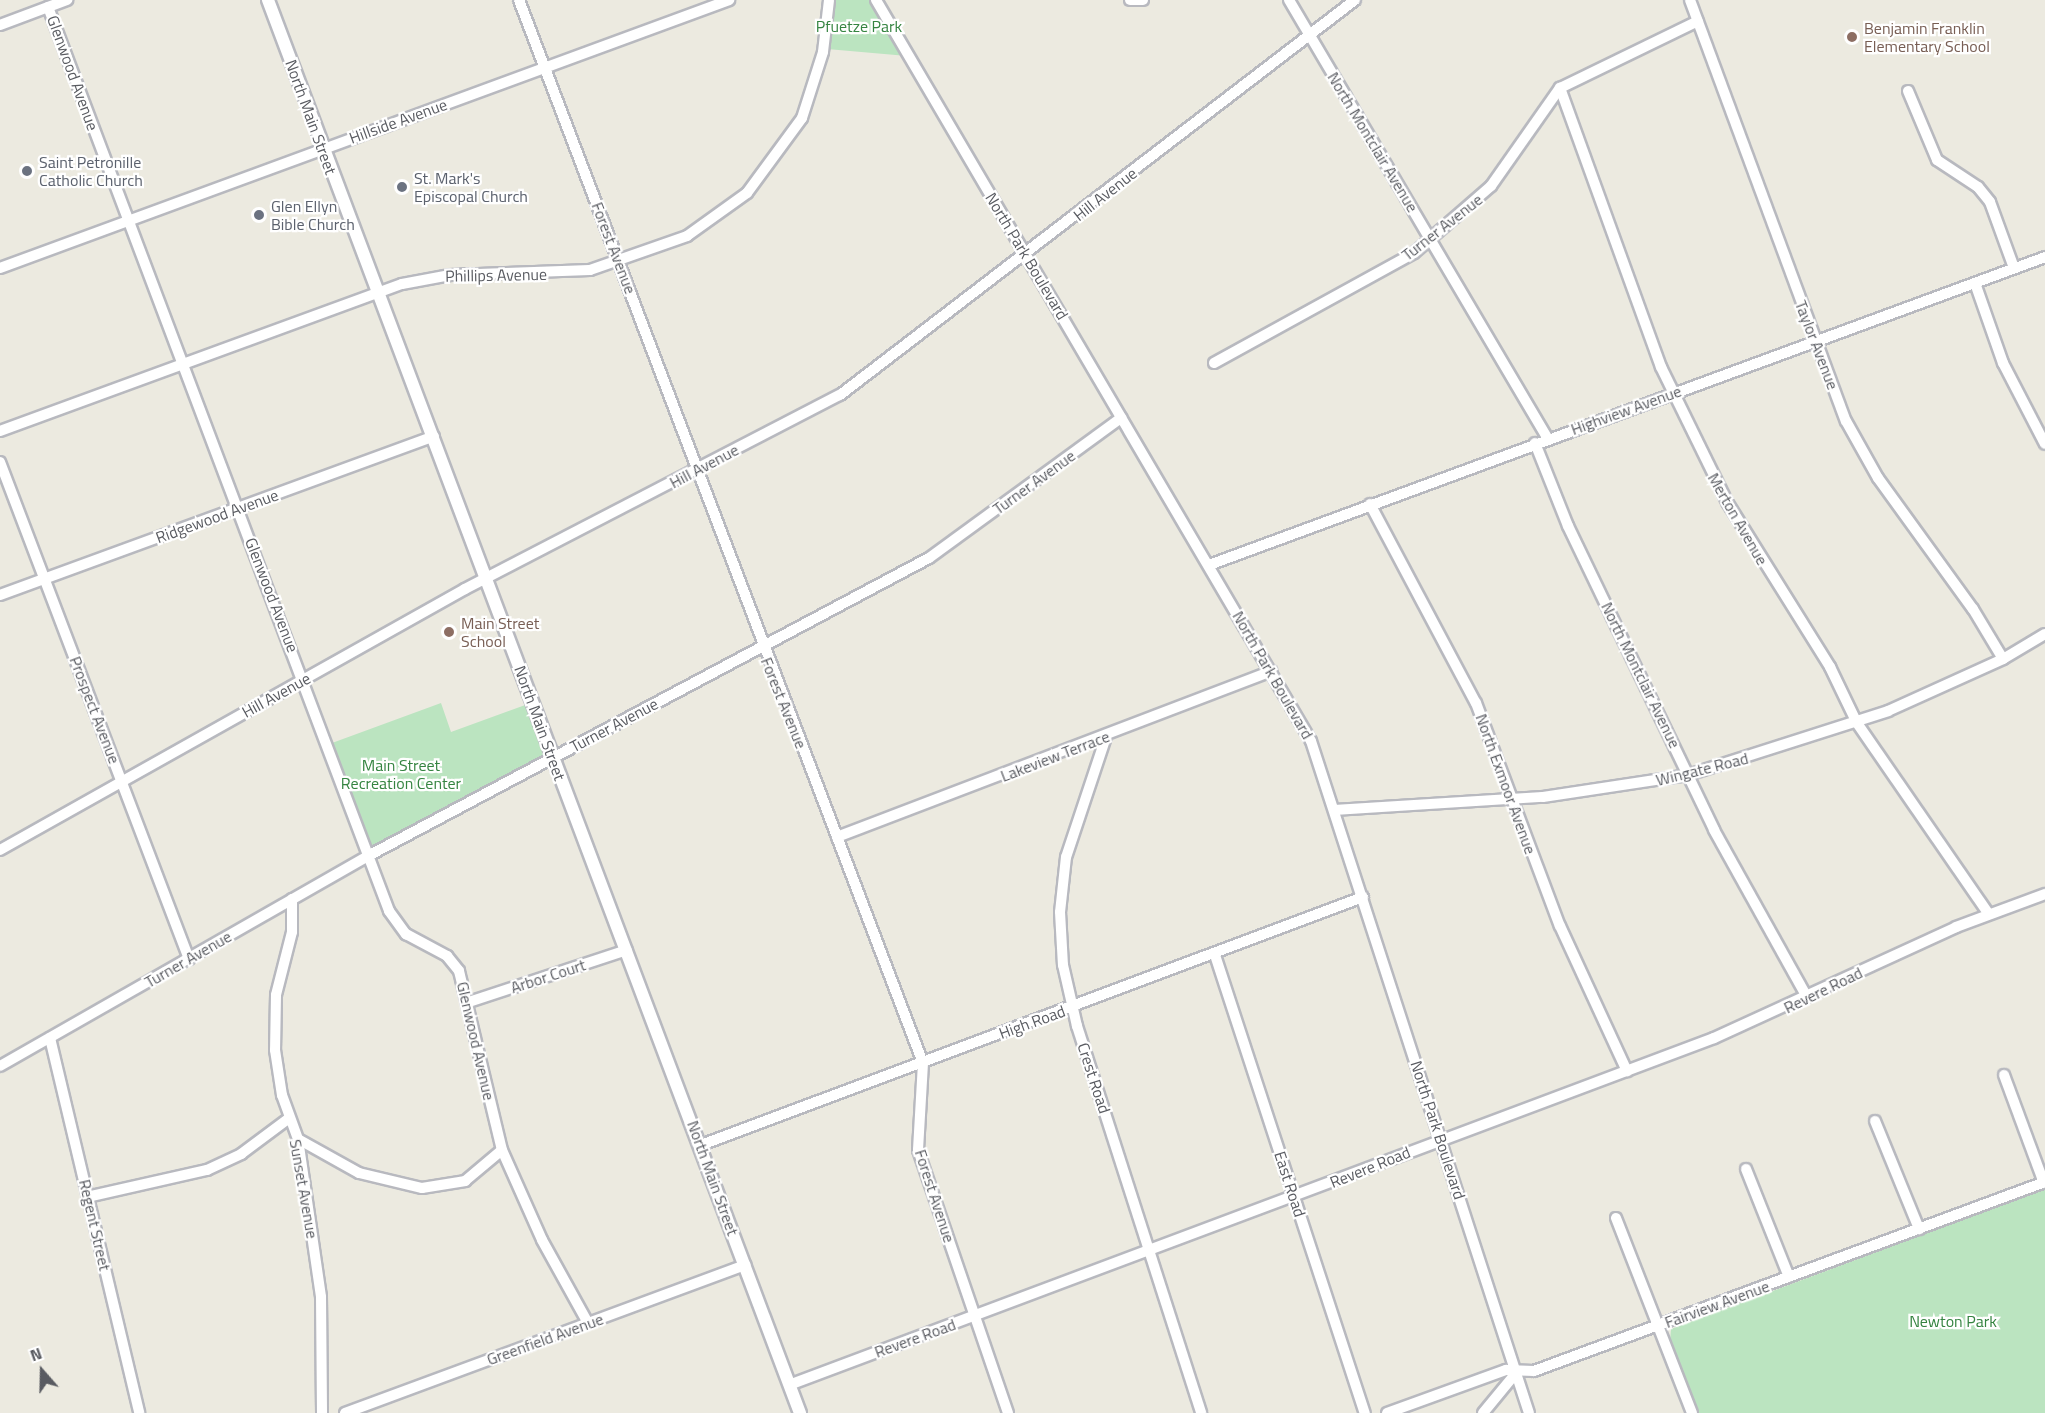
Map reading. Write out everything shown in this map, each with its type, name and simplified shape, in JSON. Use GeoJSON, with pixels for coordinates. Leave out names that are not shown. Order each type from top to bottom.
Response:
{"type":"FeatureCollection","features":[{"type":"Feature","properties":{"kind":"street"},"geometry":{"type":"LineString","coordinates":[[0,25],[67,0]]}},
{"type":"Feature","properties":{"kind":"street","name":"North Main Street"},"geometry":{"type":"LineString","coordinates":[[268,0],[322,149],[380,292],[552,757],[701,1145],[800,1413]]}},
{"type":"Feature","properties":{"kind":"street","name":"Forest Avenue"},"geometry":{"type":"LineString","coordinates":[[519,0],[698,470],[762,646],[923,1063],[918,1150],[1008,1413]]}},
{"type":"Feature","properties":{"kind":"street","name":"Hillside Avenue"},"geometry":{"type":"LineString","coordinates":[[0,268],[729,0]]}},
{"type":"Feature","properties":{"kind":"street","name":"Phillips Avenue"},"geometry":{"type":"LineString","coordinates":[[0,431],[380,292],[435,276],[555,274],[620,264],[708,224],[772,165],[802,118],[816,79],[829,0]]}},
{"type":"Feature","properties":{"kind":"street","name":"North Park Boulevard"},"geometry":{"type":"LineString","coordinates":[[876,0],[1311,741],[1529,1413]]}},
{"type":"Feature","properties":{"kind":"street"},"geometry":{"type":"LineString","coordinates":[[1130,0],[1143,0]]}},
{"type":"Feature","properties":{"kind":"street","name":"North Montclair Avenue"},"geometry":{"type":"LineString","coordinates":[[1289,0],[1548,439]]}},
{"type":"Feature","properties":{"kind":"street","name":"Hill Avenue"},"geometry":{"type":"LineString","coordinates":[[0,850],[487,579],[840,395],[1355,0]]}},
{"type":"Feature","properties":{"kind":"street","name":"Taylor Avenue"},"geometry":{"type":"LineString","coordinates":[[1694,1],[1698,21],[1815,342],[1862,453],[2003,659]]}},
{"type":"Feature","properties":{"kind":"street","name":"Glenwood Avenue"},"geometry":{"type":"LineString","coordinates":[[48,7],[127,221],[184,363],[304,679],[368,856],[397,924],[447,956],[459,971],[469,1002],[502,1150],[542,1240],[588,1323]]}},
{"type":"Feature","properties":{"kind":"street","name":"Turner Avenue"},"geometry":{"type":"LineString","coordinates":[[1214,363],[1430,239],[1491,186],[1560,88],[1698,21]]}},
{"type":"Feature","properties":{"kind":"street","name":"Merton Avenue"},"geometry":{"type":"LineString","coordinates":[[1560,88],[1672,392],[1727,502],[1830,667],[1857,723],[1989,914]]}},
{"type":"Feature","properties":{"kind":"street"},"geometry":{"type":"LineString","coordinates":[[1908,91],[1937,160],[1978,187],[1990,202],[2014,268]]}},
{"type":"Feature","properties":{"kind":"street","name":"Highview Avenue"},"geometry":{"type":"LineString","coordinates":[[1209,565],[1672,392],[2045,257]]}},
{"type":"Feature","properties":{"kind":"street"},"geometry":{"type":"LineString","coordinates":[[1975,283],[2003,363],[2045,444]]}},
{"type":"Feature","properties":{"kind":"street","name":"Turner Avenue"},"geometry":{"type":"LineString","coordinates":[[0,1066],[368,856],[929,558],[1121,418]]}},
{"type":"Feature","properties":{"kind":"street","name":"Ridgewood Avenue"},"geometry":{"type":"LineString","coordinates":[[0,595],[434,436]]}},
{"type":"Feature","properties":{"kind":"street","name":"North Montclair Avenue"},"geometry":{"type":"LineString","coordinates":[[1535,444],[1568,526],[1688,775],[1742,884],[1808,997]]}},
{"type":"Feature","properties":{"kind":"street","name":"Prospect Avenue"},"geometry":{"type":"LineString","coordinates":[[0,462],[189,959]]}},
{"type":"Feature","properties":{"kind":"street","name":"North Exmoor Avenue"},"geometry":{"type":"LineString","coordinates":[[1370,504],[1476,703],[1560,926],[1627,1071]]}},
{"type":"Feature","properties":{"kind":"street","name":"Wingate Road"},"geometry":{"type":"LineString","coordinates":[[1334,810],[1514,799],[1688,775],[1857,723],[2003,659],[2045,634]]}},
{"type":"Feature","properties":{"kind":"street","name":"Lakeview Terrace"},"geometry":{"type":"LineString","coordinates":[[837,837],[1106,737],[1271,671]]}},
{"type":"Feature","properties":{"kind":"street","name":"Crest Road"},"geometry":{"type":"LineString","coordinates":[[1106,737],[1072,830],[1062,888],[1061,942],[1072,1008],[1201,1413]]}},
{"type":"Feature","properties":{"kind":"street","name":"Revere Road"},"geometry":{"type":"LineString","coordinates":[[789,1385],[1627,1071],[1808,997],[1989,914],[2045,894]]}},
{"type":"Feature","properties":{"kind":"street","name":"High Road"},"geometry":{"type":"LineString","coordinates":[[701,1145],[1215,955],[1363,897]]}},
{"type":"Feature","properties":{"kind":"street","name":"Sunset Avenue"},"geometry":{"type":"LineString","coordinates":[[292,899],[294,917],[274,1014],[288,1119],[298,1139],[321,1297],[322,1413]]}},
{"type":"Feature","properties":{"kind":"street","name":"Arbor Court"},"geometry":{"type":"LineString","coordinates":[[469,1002],[627,950]]}},
{"type":"Feature","properties":{"kind":"street","name":"East Road"},"geometry":{"type":"LineString","coordinates":[[1215,955],[1365,1413]]}},
{"type":"Feature","properties":{"kind":"street","name":"Regent Street"},"geometry":{"type":"LineString","coordinates":[[50,1038],[140,1413]]}},
{"type":"Feature","properties":{"kind":"street"},"geometry":{"type":"LineString","coordinates":[[2004,1075],[2045,1182]]}},
{"type":"Feature","properties":{"kind":"street"},"geometry":{"type":"LineString","coordinates":[[87,1197],[207,1170],[241,1154],[288,1119]]}},
{"type":"Feature","properties":{"kind":"street"},"geometry":{"type":"LineString","coordinates":[[1875,1121],[1919,1229]]}},
{"type":"Feature","properties":{"kind":"street"},"geometry":{"type":"LineString","coordinates":[[298,1139],[359,1173],[422,1188],[465,1181],[502,1150]]}},
{"type":"Feature","properties":{"kind":"street"},"geometry":{"type":"LineString","coordinates":[[1746,1169],[1789,1277]]}},
{"type":"Feature","properties":{"kind":"street","name":"Fairview Avenue"},"geometry":{"type":"LineString","coordinates":[[1387,1413],[1506,1370],[1516,1373],[1658,1325],[2045,1182]]}},
{"type":"Feature","properties":{"kind":"street"},"geometry":{"type":"LineString","coordinates":[[1616,1218],[1692,1413]]}},
{"type":"Feature","properties":{"kind":"street","name":"Greenfield Avenue"},"geometry":{"type":"LineString","coordinates":[[345,1413],[745,1265]]}},
{"type":"Feature","properties":{"kind":"street"},"geometry":{"type":"LineString","coordinates":[[1483,1413],[1516,1373]]}},
{"type":"Feature","properties":{"kind":"green space","name":"Pfuetze Park"},"geometry":{"type":"Polygon","coordinates":[[[830,0],[874,0],[907,56],[827,49],[830,0]]]}},
{"type":"Feature","properties":{"kind":"green space","name":"Main Street Recreation Center"},"geometry":{"type":"Polygon","coordinates":[[[441,703],[451,732],[528,704],[547,755],[373,851],[332,743],[441,703]]]}},
{"type":"Feature","properties":{"kind":"green space","name":"Newton Park"},"geometry":{"type":"Polygon","coordinates":[[[2045,1189],[2045,1413],[1697,1413],[1670,1342],[1671,1329],[2045,1189]]]}},
{"type":"Feature","properties":{"kind":"place","name":"Benjamin Franklin Elementary School"},"geometry":{"type":"Point","coordinates":[1852,37]}},
{"type":"Feature","properties":{"kind":"place","name":"Saint Petronille Catholic Church"},"geometry":{"type":"Point","coordinates":[27,171]}},
{"type":"Feature","properties":{"kind":"place","name":"St. Mark's Episcopal Church"},"geometry":{"type":"Point","coordinates":[402,187]}},
{"type":"Feature","properties":{"kind":"place","name":"Glen Ellyn Bible Church"},"geometry":{"type":"Point","coordinates":[259,215]}},
{"type":"Feature","properties":{"kind":"place","name":"Main Street School"},"geometry":{"type":"Point","coordinates":[449,632]}}]}
